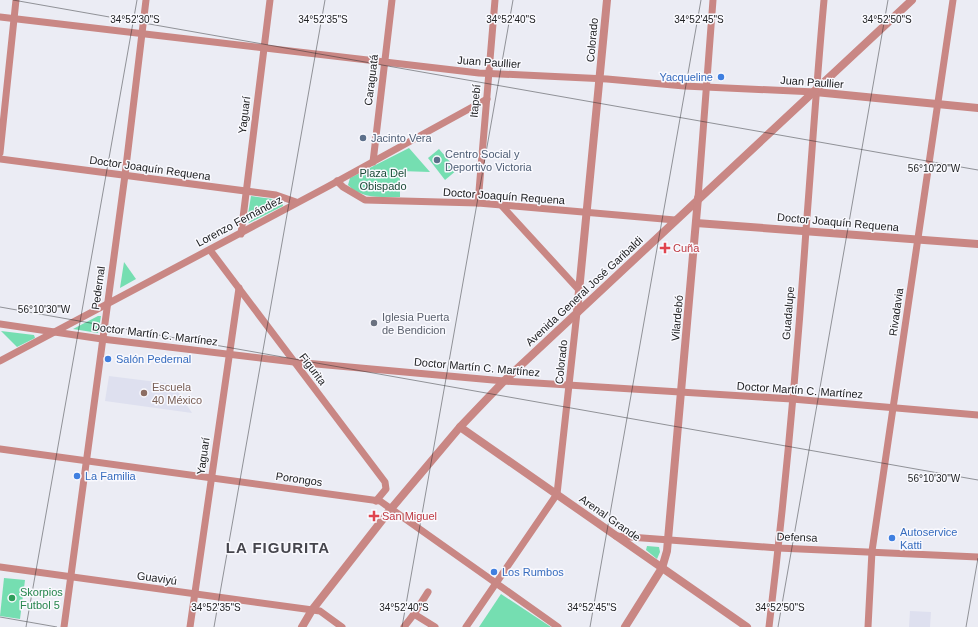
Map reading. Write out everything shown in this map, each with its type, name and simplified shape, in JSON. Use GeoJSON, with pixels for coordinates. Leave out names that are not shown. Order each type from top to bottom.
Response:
{"type":"FeatureCollection","features":[{"type":"Feature","properties":{"kind":"street"},"geometry":{"type":"LineString","coordinates":[[0,153],[16,0]]}},
{"type":"Feature","properties":{"kind":"street","name":"Pedernal"},"geometry":{"type":"LineString","coordinates":[[64,627],[125,175],[146,0]]}},
{"type":"Feature","properties":{"kind":"street","name":"Yaguarí"},"geometry":{"type":"LineString","coordinates":[[241,234],[270,0]]}},
{"type":"Feature","properties":{"kind":"street","name":"Caraguatá"},"geometry":{"type":"LineString","coordinates":[[373,162],[392,0]]}},
{"type":"Feature","properties":{"kind":"street","name":"Itapebí"},"geometry":{"type":"LineString","coordinates":[[478,203],[495,0]]}},
{"type":"Feature","properties":{"kind":"street","name":"Colorado"},"geometry":{"type":"LineString","coordinates":[[466,627],[557,494],[570,386],[607,0]]}},
{"type":"Feature","properties":{"kind":"street","name":"Vilardebó"},"geometry":{"type":"LineString","coordinates":[[625,627],[662,568],[668,540],[682,393],[713,0]]}},
{"type":"Feature","properties":{"kind":"street","name":"Guadalupe"},"geometry":{"type":"LineString","coordinates":[[769,627],[792,399],[806,231],[815,92],[824,0]]}},
{"type":"Feature","properties":{"kind":"street","name":"Avenida General José Garibaldi"},"geometry":{"type":"LineString","coordinates":[[302,627],[312,610],[390,510],[460,427],[504,381],[698,198],[815,92],[912,0]]}},
{"type":"Feature","properties":{"kind":"street","name":"Rivadavia"},"geometry":{"type":"LineString","coordinates":[[868,627],[872,551],[952,0]]}},
{"type":"Feature","properties":{"kind":"street","name":"Juan Paullier"},"geometry":{"type":"LineString","coordinates":[[0,17],[142,35],[489,74],[815,92],[978,108]]}},
{"type":"Feature","properties":{"kind":"street","name":"Lorenzo Fernández"},"geometry":{"type":"LineString","coordinates":[[0,361],[241,234],[296,202],[373,162],[487,99]]}},
{"type":"Feature","properties":{"kind":"street","name":"Doctor Joaquín Requena"},"geometry":{"type":"LineString","coordinates":[[0,159],[283,197],[296,202]]}},
{"type":"Feature","properties":{"kind":"street","name":"Doctor Joaquín Requena"},"geometry":{"type":"LineString","coordinates":[[337,181],[343,188],[365,200],[478,203],[675,220]]}},
{"type":"Feature","properties":{"kind":"street"},"geometry":{"type":"LineString","coordinates":[[501,205],[579,290]]}},
{"type":"Feature","properties":{"kind":"street","name":"Doctor Joaquín Requena"},"geometry":{"type":"LineString","coordinates":[[696,223],[978,244]]}},
{"type":"Feature","properties":{"kind":"street","name":"Figurita"},"geometry":{"type":"LineString","coordinates":[[210,250],[385,482],[386,489],[376,501]]}},
{"type":"Feature","properties":{"kind":"street","name":"Yaguarí"},"geometry":{"type":"LineString","coordinates":[[190,627],[239,288]]}},
{"type":"Feature","properties":{"kind":"street","name":"Doctor Martín C. Martínez"},"geometry":{"type":"LineString","coordinates":[[0,324],[102,339],[294,362],[504,381],[792,399],[978,415]]}},
{"type":"Feature","properties":{"kind":"street","name":"Arenal Grande"},"geometry":{"type":"LineString","coordinates":[[460,427],[747,627]]}},
{"type":"Feature","properties":{"kind":"street","name":"Porongos"},"geometry":{"type":"LineString","coordinates":[[0,449],[376,501],[385,504],[390,510],[558,627]]}},
{"type":"Feature","properties":{"kind":"street","name":"Defensa"},"geometry":{"type":"LineString","coordinates":[[616,536],[778,548],[872,551],[978,557]]}},
{"type":"Feature","properties":{"kind":"street","name":"Guaviyú"},"geometry":{"type":"LineString","coordinates":[[0,567],[194,595],[320,611],[342,627]]}},
{"type":"Feature","properties":{"kind":"street"},"geometry":{"type":"LineString","coordinates":[[404,627],[428,592]]}},
{"type":"Feature","properties":{"kind":"street"},"geometry":{"type":"LineString","coordinates":[[414,614],[435,627]]}},
{"type":"Feature","properties":{"kind":"shaded area"},"geometry":{"type":"Polygon","coordinates":[[[109,376],[173,384],[192,413],[105,401],[109,376]]]}},
{"type":"Feature","properties":{"kind":"shaded area"},"geometry":{"type":"Polygon","coordinates":[[[910,611],[931,612],[930,627],[909,627],[910,611]]]}},
{"type":"Feature","properties":{"kind":"green space","name":"Plaza Del Obispado"},"geometry":{"type":"Polygon","coordinates":[[[409,148],[430,172],[400,171],[400,197],[365,195],[353,190],[348,185],[350,178],[409,148]]]}},
{"type":"Feature","properties":{"kind":"green space"},"geometry":{"type":"Polygon","coordinates":[[[439,149],[457,170],[445,180],[428,158],[439,149]]]}},
{"type":"Feature","properties":{"kind":"green space"},"geometry":{"type":"Polygon","coordinates":[[[251,196],[280,200],[282,201],[283,206],[249,223],[247,220],[251,196]]]}},
{"type":"Feature","properties":{"kind":"green space"},"geometry":{"type":"Polygon","coordinates":[[[124,262],[136,279],[120,288],[124,262]]]}},
{"type":"Feature","properties":{"kind":"green space"},"geometry":{"type":"Polygon","coordinates":[[[98,316],[101,316],[98,333],[73,329],[98,316]]]}},
{"type":"Feature","properties":{"kind":"green space"},"geometry":{"type":"Polygon","coordinates":[[[1,331],[34,335],[35,338],[17,347],[1,331]]]}},
{"type":"Feature","properties":{"kind":"green space"},"geometry":{"type":"Polygon","coordinates":[[[647,546],[659,547],[660,552],[657,559],[646,550],[647,546]]]}},
{"type":"Feature","properties":{"kind":"green space","name":"Skorpios Futbol 5"},"geometry":{"type":"Polygon","coordinates":[[[4,578],[25,580],[20,619],[0,616],[4,578]]]}},
{"type":"Feature","properties":{"kind":"green space"},"geometry":{"type":"Polygon","coordinates":[[[501,594],[551,627],[479,627],[501,594]]]}},
{"type":"Feature","properties":{"kind":"place","name":"Yacqueline"},"geometry":{"type":"Point","coordinates":[721,77]}},
{"type":"Feature","properties":{"kind":"place","name":"Jacinto Vera"},"geometry":{"type":"Point","coordinates":[363,138]}},
{"type":"Feature","properties":{"kind":"place","name":"Centro Social y Deportivo Victoria"},"geometry":{"type":"Point","coordinates":[437,160]}},
{"type":"Feature","properties":{"kind":"place","name":"Cuña"},"geometry":{"type":"Point","coordinates":[665,248]}},
{"type":"Feature","properties":{"kind":"place","name":"Iglesia Puerta de Bendicion"},"geometry":{"type":"Point","coordinates":[374,323]}},
{"type":"Feature","properties":{"kind":"place","name":"Salón Pedernal"},"geometry":{"type":"Point","coordinates":[108,359]}},
{"type":"Feature","properties":{"kind":"place","name":"Escuela 40 México"},"geometry":{"type":"Point","coordinates":[144,393]}},
{"type":"Feature","properties":{"kind":"place","name":"La Familia"},"geometry":{"type":"Point","coordinates":[77,476]}},
{"type":"Feature","properties":{"kind":"place","name":"San Miguel"},"geometry":{"type":"Point","coordinates":[374,516]}},
{"type":"Feature","properties":{"kind":"place","name":"Autoservice Katti"},"geometry":{"type":"Point","coordinates":[892,538]}},
{"type":"Feature","properties":{"kind":"place","name":"Los Rumbos"},"geometry":{"type":"Point","coordinates":[494,572]}},
{"type":"Feature","properties":{"kind":"place","name":"Skorpios Futbol 5"},"geometry":{"type":"Point","coordinates":[12,598]}},
{"type":"Feature","properties":{"kind":"district","name":"LA FIGURITA"},"geometry":{"type":"Point","coordinates":[278,548]}}]}
